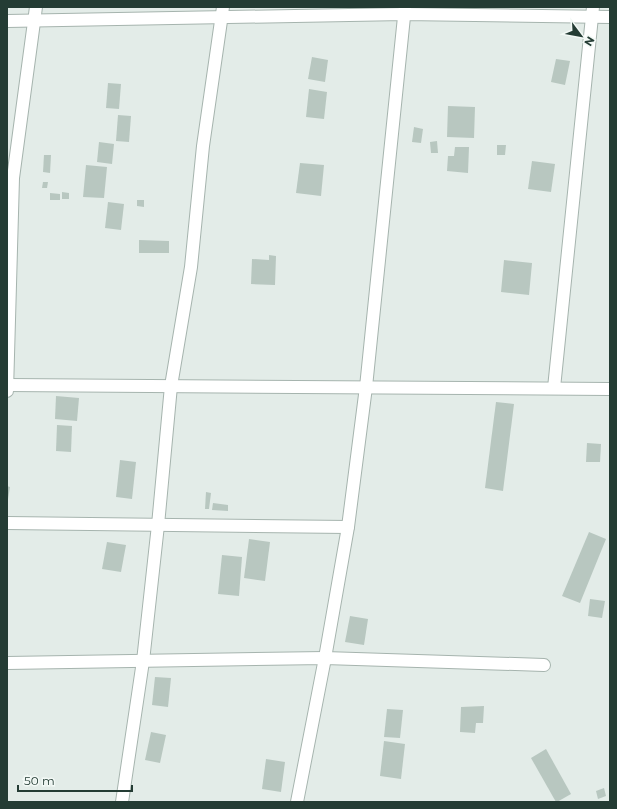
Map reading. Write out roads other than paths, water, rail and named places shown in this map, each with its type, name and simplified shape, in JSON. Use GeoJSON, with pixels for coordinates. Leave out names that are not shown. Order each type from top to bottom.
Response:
{"type":"FeatureCollection","features":[{"type":"Feature","properties":{"kind":"street"},"geometry":{"type":"LineString","coordinates":[[36,7],[13,178],[7,387],[171,386],[610,389]]}},
{"type":"Feature","properties":{"kind":"street"},"geometry":{"type":"LineString","coordinates":[[296,802],[325,658],[348,527],[366,387],[404,11]]}},
{"type":"Feature","properties":{"kind":"street"},"geometry":{"type":"LineString","coordinates":[[122,802],[143,661],[171,386],[191,268],[203,146],[222,12]]}},
{"type":"Feature","properties":{"kind":"street"},"geometry":{"type":"LineString","coordinates":[[7,21],[222,12],[592,12],[610,17]]}},
{"type":"Feature","properties":{"kind":"street"},"geometry":{"type":"LineString","coordinates":[[554,388],[592,12]]}},
{"type":"Feature","properties":{"kind":"street"},"geometry":{"type":"LineString","coordinates":[[7,523],[348,527]]}},
{"type":"Feature","properties":{"kind":"street"},"geometry":{"type":"LineString","coordinates":[[7,663],[325,658],[544,665]]}}]}
